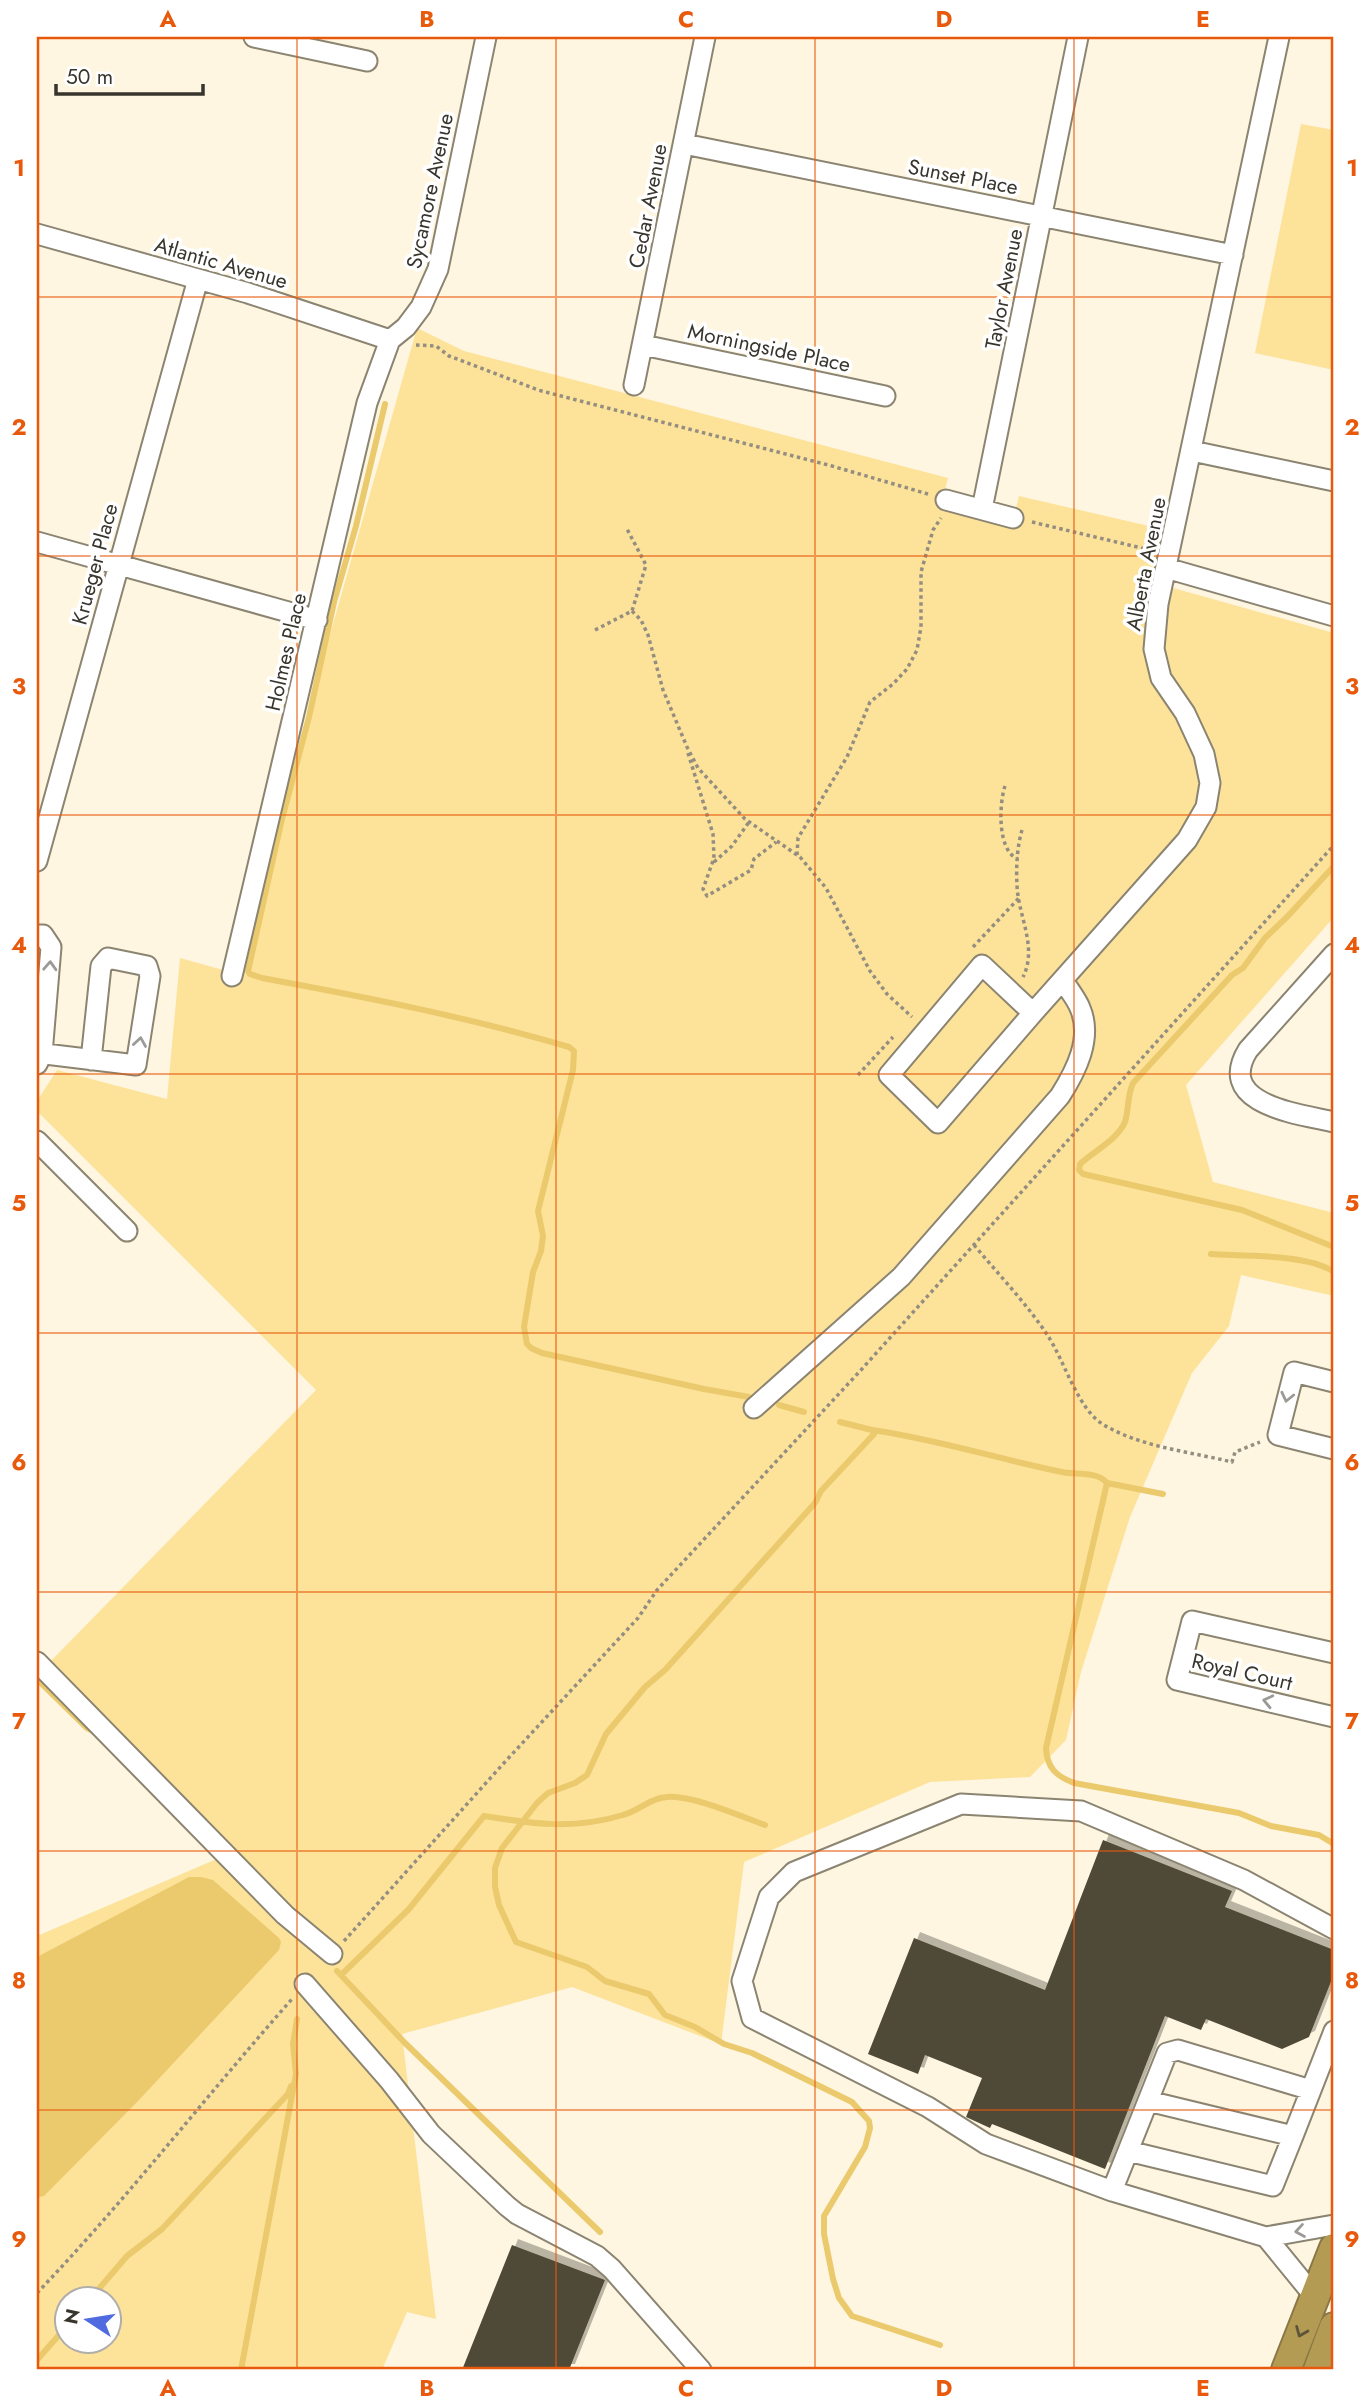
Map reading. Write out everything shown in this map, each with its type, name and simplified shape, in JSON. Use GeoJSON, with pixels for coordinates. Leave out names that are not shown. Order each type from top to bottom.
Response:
{"type":"FeatureCollection","features":[{"type":"Feature","properties":{"kind":"highway"},"geometry":{"type":"LineString","coordinates":[[1286,2370],[1334,2248]]}},
{"type":"Feature","properties":{"kind":"highway"},"geometry":{"type":"LineString","coordinates":[[1325,2365],[1334,2327]]}},
{"type":"Feature","properties":{"kind":"street"},"geometry":{"type":"LineString","coordinates":[[254,37],[367,61]]}},
{"type":"Feature","properties":{"kind":"street","name":"Sycamore Avenue"},"geometry":{"type":"LineString","coordinates":[[393,338],[406,327],[421,307],[438,269],[486,37]]}},
{"type":"Feature","properties":{"kind":"street","name":"Cedar Avenue"},"geometry":{"type":"LineString","coordinates":[[634,385],[705,37]]}},
{"type":"Feature","properties":{"kind":"street","name":"Taylor Avenue"},"geometry":{"type":"LineString","coordinates":[[982,509],[1078,37]]}},
{"type":"Feature","properties":{"kind":"street","name":"Alberta Avenue"},"geometry":{"type":"LineString","coordinates":[[1014,995],[982,965],[889,1075],[938,1123],[1188,840],[1206,807],[1210,783],[1204,754],[1185,713],[1161,678],[1154,649],[1158,604],[1279,37]]}},
{"type":"Feature","properties":{"kind":"street","name":"Sunset Place"},"geometry":{"type":"LineString","coordinates":[[684,144],[1233,255]]}},
{"type":"Feature","properties":{"kind":"street","name":"Atlantic Avenue"},"geometry":{"type":"LineString","coordinates":[[37,234],[248,293],[393,338]]}},
{"type":"Feature","properties":{"kind":"street","name":"Krueger Place"},"geometry":{"type":"LineString","coordinates":[[37,861],[198,279]]}},
{"type":"Feature","properties":{"kind":"street","name":"Holmes Place"},"geometry":{"type":"LineString","coordinates":[[232,976],[367,403],[393,338]]}},
{"type":"Feature","properties":{"kind":"street","name":"Morningside Place"},"geometry":{"type":"LineString","coordinates":[[643,345],[885,396]]}},
{"type":"Feature","properties":{"kind":"street"},"geometry":{"type":"LineString","coordinates":[[1192,451],[1334,481]]}},
{"type":"Feature","properties":{"kind":"street"},"geometry":{"type":"LineString","coordinates":[[950,501],[1013,518]]}},
{"type":"Feature","properties":{"kind":"street"},"geometry":{"type":"LineString","coordinates":[[37,542],[317,620]]}},
{"type":"Feature","properties":{"kind":"street"},"geometry":{"type":"LineString","coordinates":[[1168,561],[1334,617]]}},
{"type":"Feature","properties":{"kind":"street"},"geometry":{"type":"LineString","coordinates":[[37,935],[43,935],[51,947],[38,1057],[136,1065],[150,976],[147,966],[108,958],[101,966],[91,1060]]}},
{"type":"Feature","properties":{"kind":"street"},"geometry":{"type":"LineString","coordinates":[[1334,954],[1248,1050],[1241,1061],[1240,1073],[1247,1089],[1262,1103],[1334,1122]]}},
{"type":"Feature","properties":{"kind":"street"},"geometry":{"type":"LineString","coordinates":[[754,1408],[901,1277],[1060,1096],[1079,1061],[1085,1035],[1079,1005],[1062,980]]}},
{"type":"Feature","properties":{"kind":"street"},"geometry":{"type":"LineString","coordinates":[[1014,995],[1033,1013]]}},
{"type":"Feature","properties":{"kind":"street"},"geometry":{"type":"LineString","coordinates":[[37,1141],[127,1231]]}},
{"type":"Feature","properties":{"kind":"street"},"geometry":{"type":"LineString","coordinates":[[1334,1382],[1293,1372],[1278,1436],[1334,1449]]}},
{"type":"Feature","properties":{"kind":"street","name":"Royal Court"},"geometry":{"type":"LineString","coordinates":[[1334,1653],[1192,1621],[1177,1680],[1334,1717]]}},
{"type":"Feature","properties":{"kind":"street"},"geometry":{"type":"LineString","coordinates":[[37,1662],[285,1915],[332,1954]]}},
{"type":"Feature","properties":{"kind":"street"},"geometry":{"type":"LineString","coordinates":[[1334,1929],[1244,1880],[1081,1811],[961,1804],[794,1872],[769,1897],[742,1981],[752,2018],[928,2107],[986,2144],[1112,2191],[1266,2236],[1334,2225]]}},
{"type":"Feature","properties":{"kind":"street"},"geometry":{"type":"LineString","coordinates":[[305,1984],[389,2080],[431,2134],[517,2214],[597,2256],[612,2269],[701,2370]]}},
{"type":"Feature","properties":{"kind":"street"},"geometry":{"type":"LineString","coordinates":[[1128,2151],[1273,2186],[1334,2031]]}},
{"type":"Feature","properties":{"kind":"street"},"geometry":{"type":"LineString","coordinates":[[1112,2191],[1167,2053],[1178,2050],[1311,2090]]}},
{"type":"Feature","properties":{"kind":"street"},"geometry":{"type":"LineString","coordinates":[[1148,2101],[1293,2136]]}},
{"type":"Feature","properties":{"kind":"street"},"geometry":{"type":"LineString","coordinates":[[1266,2236],[1315,2297]]}},
{"type":"Feature","properties":{"kind":"path"},"geometry":{"type":"LineString","coordinates":[[393,338],[408,344],[436,346],[449,356],[538,390],[832,466],[950,501],[933,530],[921,572],[921,626],[917,650],[907,669],[870,702],[847,757],[798,838],[797,855]]}},
{"type":"Feature","properties":{"kind":"path"},"geometry":{"type":"LineString","coordinates":[[1013,518],[1168,561]]}},
{"type":"Feature","properties":{"kind":"path"},"geometry":{"type":"LineString","coordinates":[[595,630],[632,611],[646,565],[628,528]]}},
{"type":"Feature","properties":{"kind":"path"},"geometry":{"type":"LineString","coordinates":[[632,611],[641,620],[648,635],[663,690],[698,768],[749,822],[797,855],[826,888],[876,979],[887,994],[912,1017]]}},
{"type":"Feature","properties":{"kind":"path"},"geometry":{"type":"LineString","coordinates":[[687,747],[713,834],[715,858],[703,889],[707,896],[751,870],[754,859],[777,841]]}},
{"type":"Feature","properties":{"kind":"path"},"geometry":{"type":"LineString","coordinates":[[1005,786],[1001,798],[1001,826],[1009,850],[1013,857],[1018,859]]}},
{"type":"Feature","properties":{"kind":"path"},"geometry":{"type":"LineString","coordinates":[[712,863],[732,846],[749,822]]}},
{"type":"Feature","properties":{"kind":"path"},"geometry":{"type":"LineString","coordinates":[[1014,995],[1026,971],[1028,957],[1027,935],[1017,886],[1022,830]]}},
{"type":"Feature","properties":{"kind":"path"},"geometry":{"type":"LineString","coordinates":[[332,1954],[638,1618],[657,1590],[810,1425],[1334,845]]}},
{"type":"Feature","properties":{"kind":"path"},"geometry":{"type":"LineString","coordinates":[[974,1244],[1048,1335],[1083,1401],[1094,1417],[1104,1425],[1162,1446],[1232,1462],[1235,1452],[1278,1436]]}},
{"type":"Feature","properties":{"kind":"path"},"geometry":{"type":"LineString","coordinates":[[37,2293],[128,2194],[144,2171],[305,1984]]}},
{"type":"Feature","properties":{"kind":"shaded area"},"geometry":{"type":"Polygon","coordinates":[[[1301,124],[1334,130],[1334,370],[1255,353],[1301,124]]]}},
{"type":"Feature","properties":{"kind":"shaded area"},"geometry":{"type":"Polygon","coordinates":[[[417,328],[464,351],[948,478],[940,508],[1011,528],[1019,496],[1162,529],[1152,582],[1334,633],[1334,917],[1186,1085],[1213,1182],[1334,1213],[1334,1296],[1241,1275],[1229,1326],[1192,1373],[1130,1517],[1081,1672],[1066,1740],[1030,1777],[930,1782],[744,1862],[721,2044],[572,1987],[402,2034],[436,2319],[407,2312],[382,2370],[37,2370],[37,1936],[233,1852],[46,1666],[316,1390],[37,1111],[37,1101],[57,1070],[167,1099],[180,958],[234,973],[417,328]]]}},
{"type":"Feature","properties":{"kind":"shaded area"},"geometry":{"type":"Polygon","coordinates":[[[189,1877],[213,1880],[279,1938],[279,1950],[139,2100],[44,2196],[39,2197],[37,1957],[189,1877]]]}},
{"type":"Feature","properties":{"kind":"building"},"geometry":{"type":"Polygon","coordinates":[[[1103,1840],[1232,1891],[1225,1907],[1334,1950],[1334,1974],[1309,2037],[1282,2049],[1206,2019],[1201,2030],[1165,2016],[1105,2169],[992,2124],[990,2128],[966,2117],[982,2078],[925,2055],[918,2074],[868,2054],[914,1938],[1045,1990],[1103,1840]]]}},
{"type":"Feature","properties":{"kind":"building"},"geometry":{"type":"Polygon","coordinates":[[[512,2245],[605,2280],[569,2370],[462,2370],[512,2245]]]}},
{"type":"Feature","properties":{"kind":"waterway"},"geometry":{"type":"LineString","coordinates":[[385,404],[356,526],[334,602],[248,971],[262,978],[493,1026],[569,1047],[574,1051],[573,1070],[538,1211],[543,1236],[533,1272],[524,1327],[527,1344],[542,1353],[749,1397]]}},
{"type":"Feature","properties":{"kind":"waterway"},"geometry":{"type":"LineString","coordinates":[[1334,866],[1265,938],[1243,968],[1232,975],[1133,1083],[1125,1122],[1111,1140],[1080,1164],[1079,1170],[1083,1174],[1242,1210],[1334,1247]]}},
{"type":"Feature","properties":{"kind":"waterway"},"geometry":{"type":"LineString","coordinates":[[1211,1254],[1293,1259],[1323,1266],[1334,1272]]}},
{"type":"Feature","properties":{"kind":"waterway"},"geometry":{"type":"LineString","coordinates":[[779,1405],[804,1412]]}},
{"type":"Feature","properties":{"kind":"waterway"},"geometry":{"type":"LineString","coordinates":[[840,1422],[872,1430],[874,1434],[665,1670],[645,1687],[606,1734],[587,1775],[575,1783],[548,1793],[537,1803],[502,1848],[495,1868],[495,1887],[499,1905],[516,1942],[587,1967],[605,1981],[649,1994],[665,2015],[695,2027],[724,2044],[752,2053],[852,2102],[869,2121],[870,2128],[865,2147],[824,2216],[824,2234],[839,2298],[852,2316],[940,2345]]}},
{"type":"Feature","properties":{"kind":"waterway"},"geometry":{"type":"LineString","coordinates":[[872,1430],[1062,1472],[1092,1475],[1107,1483],[1046,1748],[1048,1761],[1057,1774],[1074,1783],[1239,1813],[1271,1826],[1319,1835],[1334,1844]]}},
{"type":"Feature","properties":{"kind":"waterway"},"geometry":{"type":"LineString","coordinates":[[1107,1483],[1163,1494]]}},
{"type":"Feature","properties":{"kind":"waterway"},"geometry":{"type":"LineString","coordinates":[[37,1679],[87,1728],[97,1733]]}},
{"type":"Feature","properties":{"kind":"waterway"},"geometry":{"type":"LineString","coordinates":[[341,1975],[409,1909],[484,1816],[537,1823],[587,1823],[623,1815],[661,1798],[678,1797],[716,1807],[765,1825]]}},
{"type":"Feature","properties":{"kind":"waterway"},"geometry":{"type":"LineString","coordinates":[[337,1971],[405,2043],[600,2232]]}},
{"type":"Feature","properties":{"kind":"waterway"},"geometry":{"type":"LineString","coordinates":[[241,2370],[296,2074],[293,2044],[297,2019]]}},
{"type":"Feature","properties":{"kind":"waterway"},"geometry":{"type":"LineString","coordinates":[[103,2284],[127,2256],[162,2229],[288,2094],[291,2086]]}},
{"type":"Feature","properties":{"kind":"waterway"},"geometry":{"type":"LineString","coordinates":[[37,2360],[52,2343]]}}]}
